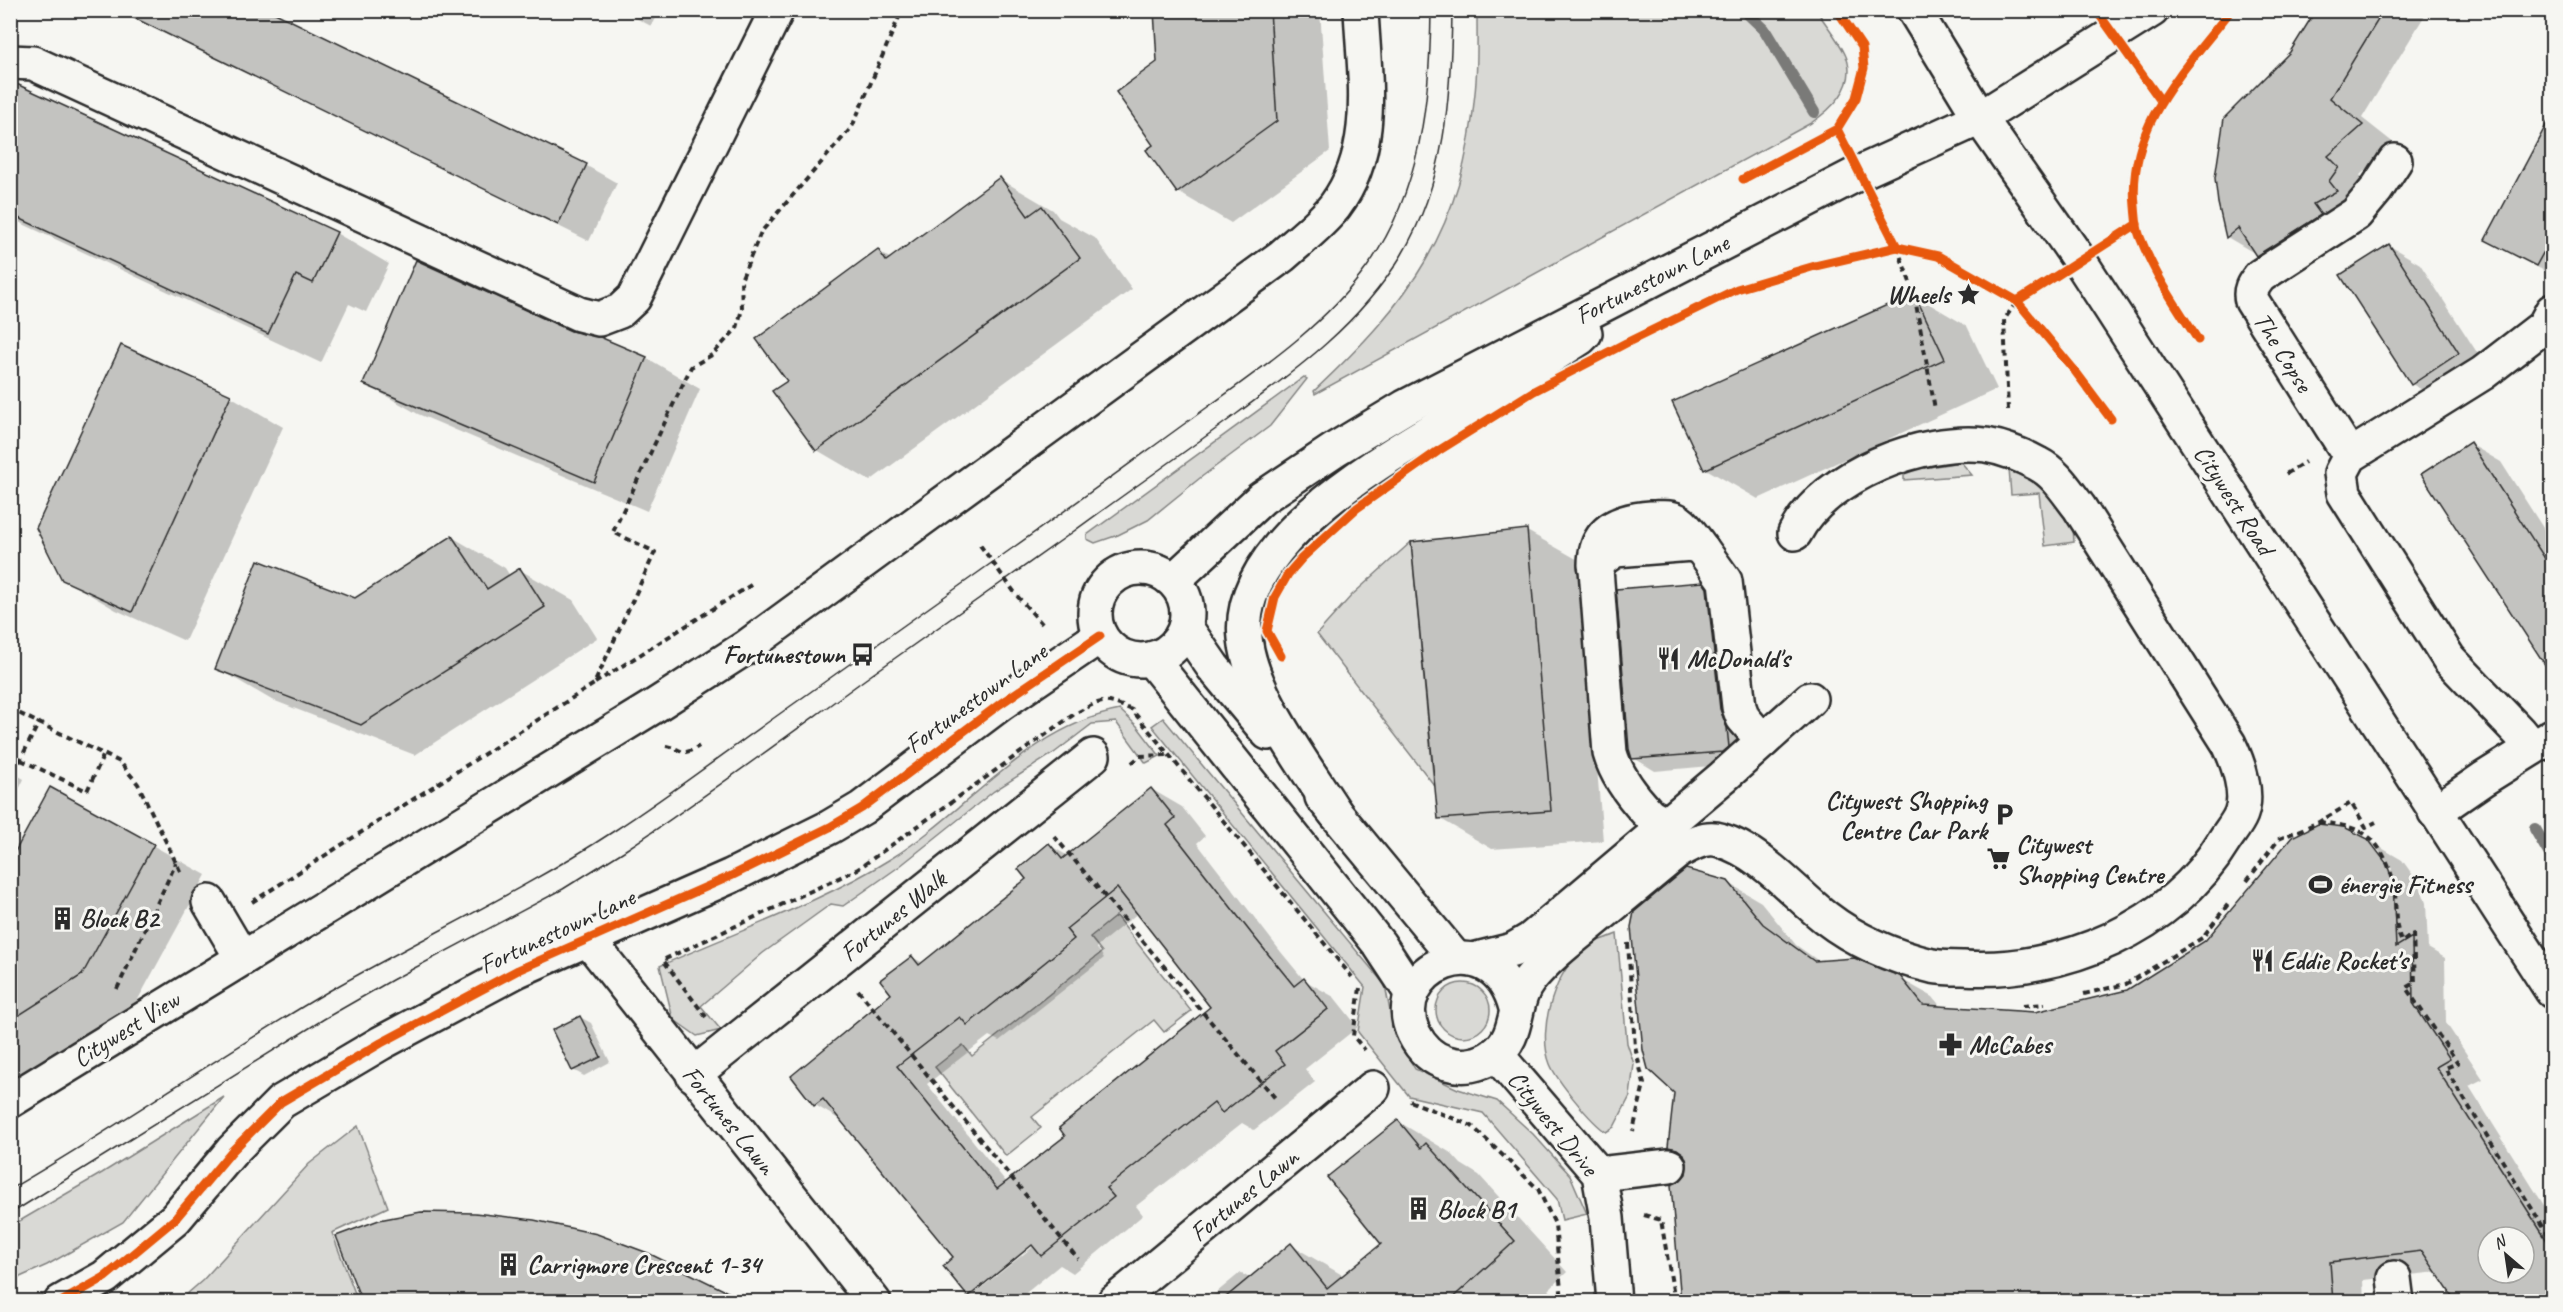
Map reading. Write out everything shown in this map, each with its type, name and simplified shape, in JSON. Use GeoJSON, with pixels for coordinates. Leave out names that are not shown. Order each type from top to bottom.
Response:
{"type":"FeatureCollection","features":[{"type":"Feature","properties":{"kind":"street"},"geometry":{"type":"LineString","coordinates":[[10,62],[33,63],[579,314],[599,319],[620,311],[634,298],[777,10]]}},
{"type":"Feature","properties":{"kind":"street","name":"Citywest View"},"geometry":{"type":"LineString","coordinates":[[10,1101],[656,705],[745,648],[1272,263],[1312,230],[1335,205],[1347,186],[1363,142],[1367,110],[1361,10]]}},
{"type":"Feature","properties":{"kind":"street","name":"Citywest Road"},"geometry":{"type":"LineString","coordinates":[[1914,10],[1980,118],[2080,261],[2553,991]]}},
{"type":"Feature","properties":{"kind":"street","name":"Fortunestown Lane"},"geometry":{"type":"LineString","coordinates":[[1174,580],[1262,498],[1337,448],[1447,385],[1859,172],[1980,118],[2152,10]]}},
{"type":"Feature","properties":{"kind":"street","name":"The Copse"},"geometry":{"type":"LineString","coordinates":[[2350,456],[2252,301],[2250,293],[2252,286],[2260,276],[2356,214],[2376,190],[2395,161]]}},
{"type":"Feature","properties":{"kind":"street"},"geometry":{"type":"LineString","coordinates":[[1336,814],[1281,726],[1251,669],[1244,636],[1245,616],[1252,590],[1261,573],[1273,555],[1321,504],[1364,472],[1580,339],[1616,298]]}},
{"type":"Feature","properties":{"kind":"street"},"geometry":{"type":"LineString","coordinates":[[2542,742],[2519,732],[2449,659],[2344,493],[2341,473],[2350,456],[2483,373],[2544,326],[2547,298]]}},
{"type":"Feature","properties":{"kind":"street"},"geometry":{"type":"LineString","coordinates":[[1516,1008],[1531,978],[1558,951],[1677,852],[1694,842],[1718,839],[1753,856],[1827,918],[1857,938],[1889,952],[1934,967],[1982,969],[2034,966],[2085,950],[2133,928],[2181,896],[2216,854],[2241,813],[2242,778],[2229,744],[2068,493],[2052,474],[2040,465],[1986,445],[1941,447],[1886,459],[1857,476],[1815,506],[1802,520],[1796,533]]}},
{"type":"Feature","properties":{"kind":"street"},"geometry":{"type":"LineString","coordinates":[[1666,825],[1662,820],[1649,814],[1617,773],[1610,753],[1596,569],[1602,558],[1615,550],[1692,544],[1702,549],[1720,572],[1728,591],[1739,707],[1743,718],[1763,741]]}},
{"type":"Feature","properties":{"kind":"street"},"geometry":{"type":"LineString","coordinates":[[1134,567],[1148,567],[1174,580],[1182,590],[1187,602],[1188,615],[1186,628],[1172,648],[1151,659],[1136,660],[1121,656],[1109,648],[1100,636],[1095,622],[1095,608],[1099,593],[1114,577],[1134,567]]}},
{"type":"Feature","properties":{"kind":"street"},"geometry":{"type":"LineString","coordinates":[[1186,628],[1213,667],[1336,814],[1464,959],[1489,965],[1502,975],[1512,991],[1516,1008],[1515,1025],[1508,1041],[1496,1054],[1481,1063],[1464,1066],[1446,1063],[1431,1056],[1419,1044],[1411,1028],[1409,1011],[1412,994],[1419,981],[1442,963],[1464,959],[1513,950],[1530,940],[1810,699]]}},
{"type":"Feature","properties":{"kind":"street","name":"Fortunestown Lane"},"geometry":{"type":"LineString","coordinates":[[64,1301],[105,1277],[175,1219],[232,1151],[281,1102],[518,970],[741,872],[830,828],[862,808],[1000,704],[1100,636]]}},
{"type":"Feature","properties":{"kind":"street"},"geometry":{"type":"LineString","coordinates":[[1151,659],[1379,944],[1412,994]]}},
{"type":"Feature","properties":{"kind":"street"},"geometry":{"type":"LineString","coordinates":[[2435,812],[2542,742]]}},
{"type":"Feature","properties":{"kind":"street","name":"Fortunes Walk"},"geometry":{"type":"LineString","coordinates":[[693,1075],[1093,756]]}},
{"type":"Feature","properties":{"kind":"street"},"geometry":{"type":"LineString","coordinates":[[215,912],[242,958]]}},
{"type":"Feature","properties":{"kind":"street","name":"Fortunes Lawn"},"geometry":{"type":"LineString","coordinates":[[587,938],[874,1302]]}},
{"type":"Feature","properties":{"kind":"street","name":"Citywest Drive"},"geometry":{"type":"LineString","coordinates":[[1496,1054],[1599,1174],[1607,1218],[1614,1302]]}},
{"type":"Feature","properties":{"kind":"street","name":"Fortunes Lawn"},"geometry":{"type":"LineString","coordinates":[[1114,1302],[1388,1091]]}},
{"type":"Feature","properties":{"kind":"street"},"geometry":{"type":"LineString","coordinates":[[1599,1174],[1669,1166]]}},
{"type":"Feature","properties":{"kind":"path"},"geometry":{"type":"LineString","coordinates":[[594,684],[655,552],[613,532],[691,367],[712,355],[737,328],[742,309],[741,280],[761,232],[852,127],[902,10]]}},
{"type":"Feature","properties":{"kind":"path"},"geometry":{"type":"LineString","coordinates":[[1891,236],[1914,293],[1941,447]]}},
{"type":"Feature","properties":{"kind":"path"},"geometry":{"type":"LineString","coordinates":[[1886,249],[1897,247],[1907,249]]}},
{"type":"Feature","properties":{"kind":"path"},"geometry":{"type":"LineString","coordinates":[[2547,298],[2553,264]]}},
{"type":"Feature","properties":{"kind":"path"},"geometry":{"type":"LineString","coordinates":[[2007,295],[2025,310]]}},
{"type":"Feature","properties":{"kind":"path"},"geometry":{"type":"LineString","coordinates":[[2009,452],[2004,320],[2017,301],[2026,295]]}},
{"type":"Feature","properties":{"kind":"path"},"geometry":{"type":"LineString","coordinates":[[2286,474],[2305,461]]}},
{"type":"Feature","properties":{"kind":"path"},"geometry":{"type":"LineString","coordinates":[[980,545],[1018,597],[1044,626]]}},
{"type":"Feature","properties":{"kind":"path"},"geometry":{"type":"LineString","coordinates":[[215,912],[594,684],[751,585]]}},
{"type":"Feature","properties":{"kind":"path"},"geometry":{"type":"LineString","coordinates":[[712,1023],[663,960],[858,870],[1072,715],[1100,700],[1116,703],[1132,711],[1361,990],[1353,1036],[1367,1053]]}},
{"type":"Feature","properties":{"kind":"path"},"geometry":{"type":"LineString","coordinates":[[10,709],[120,762],[138,783],[185,881]]}},
{"type":"Feature","properties":{"kind":"path"},"geometry":{"type":"LineString","coordinates":[[10,781],[39,722]]}},
{"type":"Feature","properties":{"kind":"path"},"geometry":{"type":"LineString","coordinates":[[21,760],[87,791],[104,754]]}},
{"type":"Feature","properties":{"kind":"path"},"geometry":{"type":"LineString","coordinates":[[1123,770],[1140,756],[1167,755]]}},
{"type":"Feature","properties":{"kind":"path"},"geometry":{"type":"LineString","coordinates":[[2319,822],[2344,826],[2369,837],[2388,863],[2394,882],[2397,932],[2402,942],[2414,934],[2415,983],[2406,988],[2458,1063],[2445,1068],[2553,1241]]}},
{"type":"Feature","properties":{"kind":"path"},"geometry":{"type":"LineString","coordinates":[[1048,828],[1276,1099]]}},
{"type":"Feature","properties":{"kind":"path"},"geometry":{"type":"LineString","coordinates":[[115,992],[176,863]]}},
{"type":"Feature","properties":{"kind":"path"},"geometry":{"type":"LineString","coordinates":[[851,982],[1078,1259]]}},
{"type":"Feature","properties":{"kind":"path"},"geometry":{"type":"LineString","coordinates":[[1388,1091],[1472,1126],[1538,1189],[1555,1224],[1562,1302]]}},
{"type":"Feature","properties":{"kind":"path"},"geometry":{"type":"LineString","coordinates":[[1641,1213],[1661,1220],[1675,1302]]}},
{"type":"Feature","properties":{"kind":"shaded area"},"geometry":{"type":"Polygon","coordinates":[[[1477,11],[1817,11],[1845,54],[1849,75],[1842,94],[1828,110],[1811,123],[1315,394],[1314,391],[1348,358],[1404,293],[1426,259],[1444,224],[1458,185],[1469,141],[1476,83],[1477,11]]]}},
{"type":"Feature","properties":{"kind":"shaded area"},"geometry":{"type":"Polygon","coordinates":[[[1304,377],[1307,379],[1270,426],[1148,520],[1118,535],[1095,543],[1087,539],[1087,535],[1304,377]]]}},
{"type":"Feature","properties":{"kind":"shaded area"},"geometry":{"type":"Polygon","coordinates":[[[1961,462],[1972,475],[1904,480],[1904,473],[1910,470],[1961,462]]]}},
{"type":"Feature","properties":{"kind":"shaded area"},"geometry":{"type":"Polygon","coordinates":[[[2009,469],[2024,473],[2041,484],[2073,527],[2074,542],[2045,546],[2039,493],[2011,495],[2009,469]]]}},
{"type":"Feature","properties":{"kind":"shaded area"},"geometry":{"type":"Polygon","coordinates":[[[1411,542],[1434,785],[1317,634],[1352,595],[1411,542]]]}},
{"type":"Feature","properties":{"kind":"shaded area"},"geometry":{"type":"Polygon","coordinates":[[[1120,710],[1137,726],[1160,756],[1146,763],[1116,722],[1092,724],[1054,753],[994,791],[900,866],[843,906],[831,904],[763,953],[701,1006],[721,1030],[697,1036],[673,1019],[660,966],[808,903],[865,874],[920,839],[1027,752],[1087,719],[1120,710]]]}},
{"type":"Feature","properties":{"kind":"shaded area"},"geometry":{"type":"Polygon","coordinates":[[[1163,718],[1385,985],[1394,1032],[1415,1069],[1458,1089],[1497,1101],[1533,1134],[1570,1175],[1587,1214],[1562,1220],[1557,1199],[1483,1113],[1409,1096],[1358,1032],[1365,987],[1152,726],[1163,718]]]}},
{"type":"Feature","properties":{"kind":"shaded area"},"geometry":{"type":"Polygon","coordinates":[[[1116,916],[1191,1011],[1164,1032],[1154,1020],[1032,1117],[1041,1128],[1006,1156],[935,1067],[963,1045],[972,1056],[1102,952],[1090,937],[1116,916]]]}},
{"type":"Feature","properties":{"kind":"shaded area"},"geometry":{"type":"Polygon","coordinates":[[[1617,934],[1627,1043],[1634,1064],[1630,1096],[1614,1127],[1606,1132],[1584,1111],[1554,1071],[1546,1049],[1546,1033],[1547,1017],[1552,1000],[1566,969],[1587,946],[1617,934]]]}},
{"type":"Feature","properties":{"kind":"shaded area"},"geometry":{"type":"Polygon","coordinates":[[[1463,983],[1473,985],[1482,991],[1488,1000],[1490,1010],[1488,1020],[1482,1029],[1473,1035],[1463,1037],[1453,1035],[1444,1029],[1438,1020],[1436,1010],[1438,1000],[1444,991],[1453,985],[1463,983]]]}},
{"type":"Feature","properties":{"kind":"shaded area"},"geometry":{"type":"Polygon","coordinates":[[[224,1097],[123,1222],[47,1265],[11,1281],[11,1226],[102,1173],[224,1097]]]}},
{"type":"Feature","properties":{"kind":"shaded area"},"geometry":{"type":"Polygon","coordinates":[[[358,1126],[388,1207],[332,1233],[358,1301],[179,1301],[203,1280],[309,1164],[358,1126]]]}},
{"type":"Feature","properties":{"kind":"building"},"geometry":{"type":"Polygon","coordinates":[[[118,10],[269,10],[587,164],[558,225],[118,10]]]}},
{"type":"Feature","properties":{"kind":"building"},"geometry":{"type":"Polygon","coordinates":[[[1154,10],[1270,10],[1277,121],[1177,193],[1146,150],[1153,145],[1116,92],[1157,62],[1154,10]]]}},
{"type":"Feature","properties":{"kind":"building"},"geometry":{"type":"Polygon","coordinates":[[[2316,10],[2384,10],[2330,98],[2363,125],[2328,156],[2339,167],[2329,181],[2337,191],[2313,204],[2321,215],[2256,256],[2238,228],[2226,238],[2215,178],[2224,118],[2290,52],[2316,10]]]}},
{"type":"Feature","properties":{"kind":"building"},"geometry":{"type":"Polygon","coordinates":[[[10,81],[337,232],[313,283],[296,275],[268,334],[10,214],[10,81]]]}},
{"type":"Feature","properties":{"kind":"building"},"geometry":{"type":"Polygon","coordinates":[[[2553,112],[2553,235],[2536,266],[2485,240],[2553,112]]]}},
{"type":"Feature","properties":{"kind":"building"},"geometry":{"type":"Polygon","coordinates":[[[1000,177],[1028,216],[1042,206],[1080,258],[816,451],[772,391],[787,381],[756,339],[878,249],[886,261],[1000,177]]]}},
{"type":"Feature","properties":{"kind":"building"},"geometry":{"type":"Polygon","coordinates":[[[2389,244],[2459,353],[2411,385],[2340,275],[2389,244]]]}},
{"type":"Feature","properties":{"kind":"building"},"geometry":{"type":"Polygon","coordinates":[[[416,260],[571,331],[600,337],[647,357],[594,482],[363,384],[416,260]]]}},
{"type":"Feature","properties":{"kind":"building"},"geometry":{"type":"Polygon","coordinates":[[[1914,293],[1945,359],[1704,470],[1672,402],[1914,293]]]}},
{"type":"Feature","properties":{"kind":"building"},"geometry":{"type":"Polygon","coordinates":[[[121,345],[231,395],[132,612],[62,580],[36,528],[121,345]]]}},
{"type":"Feature","properties":{"kind":"building"},"geometry":{"type":"Polygon","coordinates":[[[2470,442],[2553,571],[2553,677],[2421,474],[2470,442]]]}},
{"type":"Feature","properties":{"kind":"building"},"geometry":{"type":"Polygon","coordinates":[[[1527,529],[1551,811],[1438,819],[1411,542],[1527,529]]]}},
{"type":"Feature","properties":{"kind":"building"},"geometry":{"type":"Polygon","coordinates":[[[452,536],[487,589],[520,568],[545,607],[361,725],[215,669],[258,560],[355,598],[452,536]]]}},
{"type":"Feature","properties":{"kind":"building","name":"McDonald's"},"geometry":{"type":"Polygon","coordinates":[[[1703,582],[1707,588],[1720,709],[1727,728],[1729,747],[1723,752],[1632,759],[1629,749],[1616,589],[1703,582]]]}},
{"type":"Feature","properties":{"kind":"building","name":"Block B2"},"geometry":{"type":"Polygon","coordinates":[[[50,787],[154,844],[82,975],[10,1021],[10,861],[50,787]]]}},
{"type":"Feature","properties":{"kind":"building"},"geometry":{"type":"Polygon","coordinates":[[[1151,788],[1175,818],[1167,825],[1251,933],[1294,986],[1304,978],[1328,1009],[1275,1051],[1285,1064],[1222,1113],[1214,1103],[1106,1188],[1114,1197],[1041,1256],[1032,1245],[968,1297],[943,1266],[953,1257],[823,1099],[814,1106],[791,1076],[891,994],[880,980],[912,956],[919,965],[1026,879],[1018,869],[1049,843],[1062,859],[1151,788]],[[1117,888],[1066,929],[1074,939],[967,1025],[960,1017],[897,1066],[997,1189],[1065,1136],[1059,1128],[1210,1007],[1117,888]]]}},
{"type":"Feature","properties":{"kind":"building"},"geometry":{"type":"Polygon","coordinates":[[[2318,824],[2344,827],[2368,839],[2387,864],[2393,882],[2396,947],[2412,937],[2413,1003],[2450,1059],[2436,1067],[2553,1250],[2553,1302],[2456,1302],[2422,1251],[2330,1262],[2333,1302],[1681,1302],[1671,1185],[1680,1181],[1686,1174],[1687,1163],[1684,1154],[1668,1147],[1674,1093],[1648,1069],[1643,1050],[1631,927],[1634,912],[1686,869],[1728,881],[1763,924],[1814,961],[1854,958],[1900,976],[1923,1005],[2035,1012],[2127,990],[2205,941],[2292,837],[2318,824]]]}},
{"type":"Feature","properties":{"kind":"building"},"geometry":{"type":"Polygon","coordinates":[[[580,1016],[601,1057],[572,1071],[552,1030],[580,1016]]]}},
{"type":"Feature","properties":{"kind":"building","name":"Block B1"},"geometry":{"type":"Polygon","coordinates":[[[1398,1120],[1421,1148],[1426,1143],[1515,1241],[1448,1302],[1220,1302],[1291,1243],[1327,1288],[1381,1244],[1327,1177],[1398,1120]]]}},
{"type":"Feature","properties":{"kind":"building","name":"Carrigmore Crescent 1-34"},"geometry":{"type":"Polygon","coordinates":[[[421,1212],[475,1213],[534,1220],[597,1234],[648,1253],[748,1302],[362,1302],[336,1236],[379,1220],[421,1212]]]}},
{"type":"Feature","properties":{"kind":"waterway"},"geometry":{"type":"LineString","coordinates":[[1744,10],[1764,29],[1814,112]]}},
{"type":"Feature","properties":{"kind":"waterway"},"geometry":{"type":"LineString","coordinates":[[2535,829],[2552,858]]}},
{"type":"Feature","properties":{"kind":"tram line"},"geometry":{"type":"LineString","coordinates":[[10,1189],[329,991],[509,894],[614,831],[1063,512],[1294,342],[1333,307],[1367,267],[1400,208],[1411,176],[1425,111],[1431,10]]}},
{"type":"Feature","properties":{"kind":"tram line"},"geometry":{"type":"LineString","coordinates":[[10,1214],[324,1019],[563,889],[624,851],[1070,534],[1302,364],[1366,304],[1401,256],[1416,228],[1437,168],[1443,137],[1450,74],[1452,10]]}},
{"type":"Feature","properties":{"kind":"cycle path"},"geometry":{"type":"LineString","coordinates":[[1743,179],[1837,129],[1856,98],[1864,68],[1862,47],[1837,10]]}},
{"type":"Feature","properties":{"kind":"cycle path"},"geometry":{"type":"LineString","coordinates":[[2096,10],[2161,101]]}},
{"type":"Feature","properties":{"kind":"cycle path"},"geometry":{"type":"LineString","coordinates":[[2198,340],[2159,277],[2140,237],[2135,206],[2135,176],[2140,149],[2163,100],[2178,77],[2231,10]]}},
{"type":"Feature","properties":{"kind":"cycle path"},"geometry":{"type":"LineString","coordinates":[[1837,129],[1897,247]]}},
{"type":"Feature","properties":{"kind":"cycle path"},"geometry":{"type":"LineString","coordinates":[[2017,301],[2137,224]]}},
{"type":"Feature","properties":{"kind":"cycle path"},"geometry":{"type":"LineString","coordinates":[[1281,656],[1267,631],[1275,597],[1288,574],[1302,558],[1357,508],[1438,451],[1534,391],[1737,289],[1815,266],[1897,247],[1938,256],[2017,301],[2111,419]]}},
{"type":"Feature","properties":{"kind":"cycle path"},"geometry":{"type":"LineString","coordinates":[[61,1302],[105,1277],[175,1219],[232,1151],[281,1102],[381,1043],[518,970],[731,876],[830,827],[862,808],[1000,704],[1100,636]]}},
{"type":"Feature","properties":{"kind":"place","name":"Wheels"},"geometry":{"type":"Point","coordinates":[1968,294]}},
{"type":"Feature","properties":{"kind":"place","name":"Fortunestown"},"geometry":{"type":"Point","coordinates":[863,654]}},
{"type":"Feature","properties":{"kind":"place","name":"McDonald's"},"geometry":{"type":"Point","coordinates":[1669,658]}},
{"type":"Feature","properties":{"kind":"place","name":"Citywest Shopping Centre Car Park"},"geometry":{"type":"Point","coordinates":[2005,815]}},
{"type":"Feature","properties":{"kind":"place","name":"Citywest Shopping Centre"},"geometry":{"type":"Point","coordinates":[1998,859]}},
{"type":"Feature","properties":{"kind":"place","name":"énergie Fitness"},"geometry":{"type":"Point","coordinates":[2321,884]}},
{"type":"Feature","properties":{"kind":"place","name":"Block B2"},"geometry":{"type":"Point","coordinates":[62,918]}},
{"type":"Feature","properties":{"kind":"place","name":"Eddie Rocket's"},"geometry":{"type":"Point","coordinates":[2262,960]}},
{"type":"Feature","properties":{"kind":"place","name":"McCabes"},"geometry":{"type":"Point","coordinates":[1951,1044]}},
{"type":"Feature","properties":{"kind":"place","name":"Block B1"},"geometry":{"type":"Point","coordinates":[1419,1209]}},
{"type":"Feature","properties":{"kind":"place","name":"Carrigmore Crescent 1-34"},"geometry":{"type":"Point","coordinates":[509,1264]}}]}
